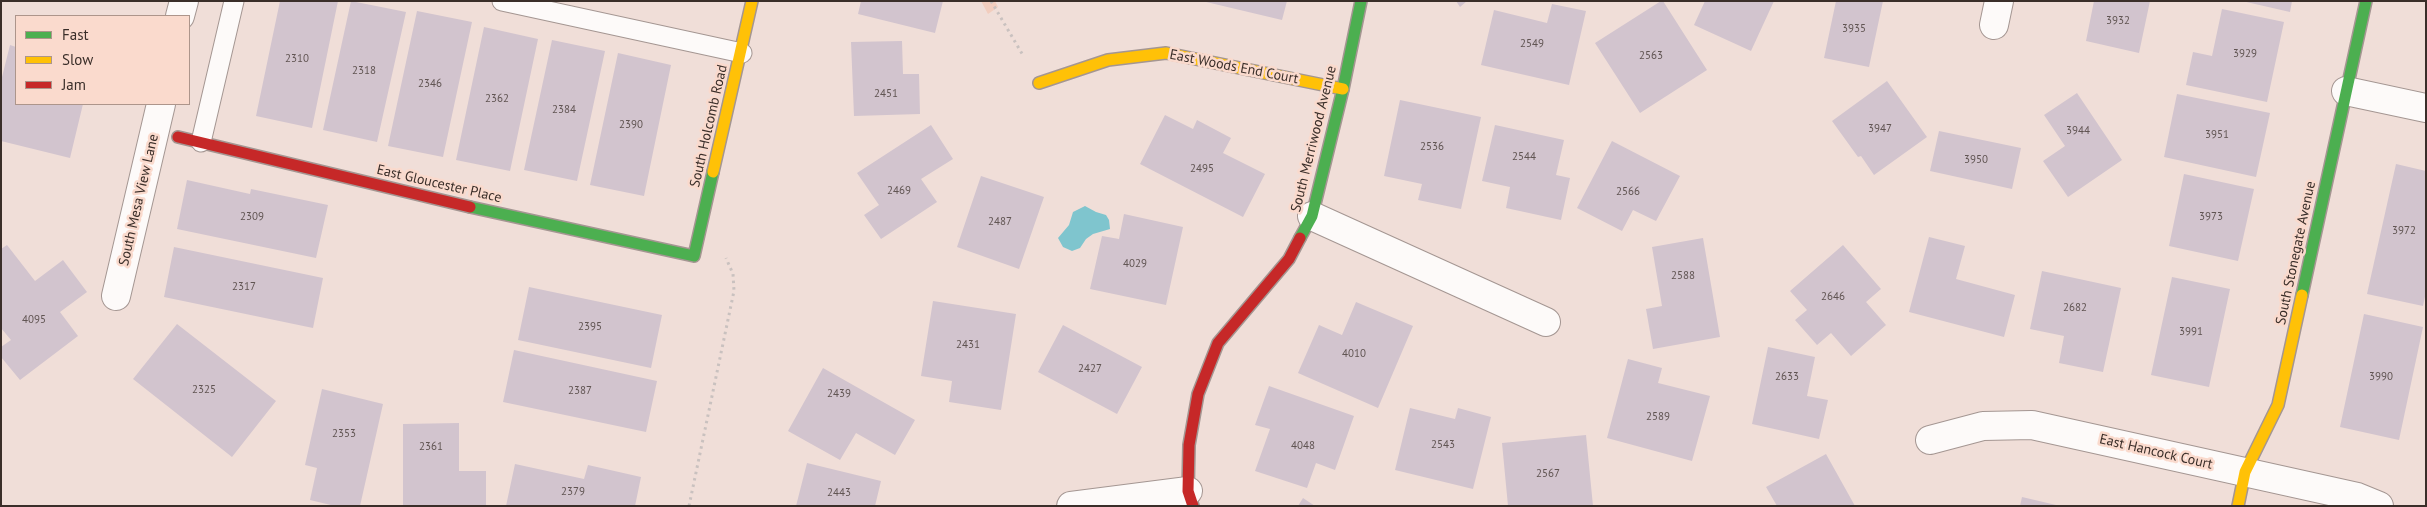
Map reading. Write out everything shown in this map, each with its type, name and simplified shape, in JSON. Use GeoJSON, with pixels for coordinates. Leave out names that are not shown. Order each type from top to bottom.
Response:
{"type":"FeatureCollection","features":[{"type":"Feature","properties":{"kind":"street"},"geometry":{"type":"LineString","coordinates":[[180,15],[184,1]]}},
{"type":"Feature","properties":{"kind":"street","name":"South Holcomb Road"},"geometry":{"type":"LineString","coordinates":[[694,256],[742,53],[752,1]]}},
{"type":"Feature","properties":{"kind":"street","name":"South Merriwood Avenue"},"geometry":{"type":"LineString","coordinates":[[1191,498],[1189,446],[1198,394],[1218,343],[1289,259],[1312,216],[1343,89],[1361,1]]}},
{"type":"Feature","properties":{"kind":"street","name":"South Stonegate Avenue"},"geometry":{"type":"LineString","coordinates":[[2238,506],[2245,472],[2278,405],[2366,1]]}},
{"type":"Feature","properties":{"kind":"street","name":"East Woods End Court"},"geometry":{"type":"LineString","coordinates":[[1039,83],[1108,60],[1166,53],[1343,89]]}},
{"type":"Feature","properties":{"kind":"street"},"geometry":{"type":"LineString","coordinates":[[2346,91],[2426,108]]}},
{"type":"Feature","properties":{"kind":"street","name":"South Mesa View Lane"},"geometry":{"type":"LineString","coordinates":[[116,296],[161,105]]}},
{"type":"Feature","properties":{"kind":"street","name":"East Gloucester Place"},"geometry":{"type":"LineString","coordinates":[[178,137],[499,214],[694,256]]}},
{"type":"Feature","properties":{"kind":"street"},"geometry":{"type":"LineString","coordinates":[[1312,216],[1546,322]]}},
{"type":"Feature","properties":{"kind":"street","name":"East Hancock Court"},"geometry":{"type":"LineString","coordinates":[[1930,440],[1984,426],[2032,425],[2357,497],[2379,506]]}},
{"type":"Feature","properties":{"kind":"street"},"geometry":{"type":"LineString","coordinates":[[1071,506],[1191,498]]}},
{"type":"Feature","properties":{"kind":"lane"},"geometry":{"type":"LineString","coordinates":[[201,142],[234,1]]}},
{"type":"Feature","properties":{"kind":"lane"},"geometry":{"type":"LineString","coordinates":[[502,1],[742,53]]}},
{"type":"Feature","properties":{"kind":"path"},"geometry":{"type":"LineString","coordinates":[[991,1],[1039,83]]}},
{"type":"Feature","properties":{"kind":"path"},"geometry":{"type":"LineString","coordinates":[[689,506],[734,291],[733,274],[725,256]]}},
{"type":"Feature","properties":{"kind":"shaded area"},"geometry":{"type":"Polygon","coordinates":[[[981,1],[995,1],[998,7],[988,14],[981,1]]]}},
{"type":"Feature","properties":{"kind":"water"},"geometry":{"type":"Polygon","coordinates":[[[1085,206],[1106,215],[1109,220],[1110,229],[1093,234],[1086,239],[1080,248],[1072,251],[1063,247],[1058,238],[1069,225],[1073,212],[1085,206]]]}},
{"type":"Feature","properties":{"kind":"building"},"geometry":{"type":"Polygon","coordinates":[[[280,1],[338,1],[312,128],[256,116],[280,1]]]}},
{"type":"Feature","properties":{"kind":"building"},"geometry":{"type":"Polygon","coordinates":[[[351,1],[406,12],[377,142],[323,130],[351,1]]]}},
{"type":"Feature","properties":{"kind":"building"},"geometry":{"type":"Polygon","coordinates":[[[861,1],[943,1],[935,33],[858,14],[861,1]]]}},
{"type":"Feature","properties":{"kind":"building"},"geometry":{"type":"Polygon","coordinates":[[[1202,1],[1287,1],[1282,20],[1202,1]]]}},
{"type":"Feature","properties":{"kind":"building"},"geometry":{"type":"Polygon","coordinates":[[[1456,1],[1467,1],[1460,7],[1456,1]]]}},
{"type":"Feature","properties":{"kind":"building"},"geometry":{"type":"Polygon","coordinates":[[[1663,1],[1707,70],[1640,113],[1595,43],[1663,1]]]}},
{"type":"Feature","properties":{"kind":"building"},"geometry":{"type":"Polygon","coordinates":[[[1705,1],[1774,1],[1751,51],[1694,25],[1705,1]]]}},
{"type":"Feature","properties":{"kind":"building"},"geometry":{"type":"Polygon","coordinates":[[[1836,1],[1883,1],[1869,67],[1824,58],[1836,1]]]}},
{"type":"Feature","properties":{"kind":"building"},"geometry":{"type":"Polygon","coordinates":[[[2094,1],[2150,1],[2139,53],[2086,41],[2094,1]]]}},
{"type":"Feature","properties":{"kind":"building"},"geometry":{"type":"Polygon","coordinates":[[[2242,1],[2292,1],[2290,12],[2242,1]]]}},
{"type":"Feature","properties":{"kind":"building"},"geometry":{"type":"Polygon","coordinates":[[[1552,4],[1586,11],[1569,85],[1481,65],[1494,10],[1547,23],[1552,4]]]}},
{"type":"Feature","properties":{"kind":"building"},"geometry":{"type":"Polygon","coordinates":[[[2222,9],[2284,22],[2267,102],[2186,85],[2193,52],[2212,56],[2222,9]]]}},
{"type":"Feature","properties":{"kind":"building"},"geometry":{"type":"Polygon","coordinates":[[[417,11],[472,22],[443,157],[388,146],[417,11]]]}},
{"type":"Feature","properties":{"kind":"building"},"geometry":{"type":"Polygon","coordinates":[[[484,27],[538,39],[510,171],[456,160],[484,27]]]}},
{"type":"Feature","properties":{"kind":"building"},"geometry":{"type":"Polygon","coordinates":[[[552,40],[605,51],[577,181],[524,170],[552,40]]]}},
{"type":"Feature","properties":{"kind":"building"},"geometry":{"type":"Polygon","coordinates":[[[902,41],[903,74],[919,74],[920,114],[854,116],[851,42],[902,41]]]}},
{"type":"Feature","properties":{"kind":"building"},"geometry":{"type":"Polygon","coordinates":[[[10,45],[15,47],[15,105],[83,105],[70,158],[1,141],[1,81],[10,45]]]}},
{"type":"Feature","properties":{"kind":"building"},"geometry":{"type":"Polygon","coordinates":[[[618,53],[671,65],[644,196],[590,185],[618,53]]]}},
{"type":"Feature","properties":{"kind":"building"},"geometry":{"type":"Polygon","coordinates":[[[1887,81],[1927,137],[1874,175],[1861,156],[1858,157],[1832,121],[1887,81]]]}},
{"type":"Feature","properties":{"kind":"building"},"geometry":{"type":"Polygon","coordinates":[[[2077,93],[2122,160],[2068,197],[2043,161],[2065,146],[2044,115],[2077,93]]]}},
{"type":"Feature","properties":{"kind":"building"},"geometry":{"type":"Polygon","coordinates":[[[2177,94],[2270,113],[2256,177],[2164,157],[2177,94]]]}},
{"type":"Feature","properties":{"kind":"building"},"geometry":{"type":"Polygon","coordinates":[[[1400,100],[1481,117],[1461,209],[1418,200],[1422,184],[1384,176],[1400,100]]]}},
{"type":"Feature","properties":{"kind":"building"},"geometry":{"type":"Polygon","coordinates":[[[1165,115],[1193,129],[1197,120],[1231,138],[1223,153],[1265,174],[1243,217],[1140,164],[1165,115]]]}},
{"type":"Feature","properties":{"kind":"building"},"geometry":{"type":"Polygon","coordinates":[[[931,125],[953,159],[921,179],[937,202],[881,239],[864,215],[879,205],[857,173],[931,125]]]}},
{"type":"Feature","properties":{"kind":"building"},"geometry":{"type":"Polygon","coordinates":[[[1495,125],[1564,140],[1556,175],[1570,178],[1561,220],[1506,208],[1510,187],[1482,181],[1495,125]]]}},
{"type":"Feature","properties":{"kind":"building"},"geometry":{"type":"Polygon","coordinates":[[[1939,131],[2021,148],[2012,189],[1930,171],[1939,131]]]}},
{"type":"Feature","properties":{"kind":"building"},"geometry":{"type":"Polygon","coordinates":[[[1612,141],[1680,176],[1656,221],[1633,210],[1622,231],[1577,208],[1612,141]]]}},
{"type":"Feature","properties":{"kind":"building"},"geometry":{"type":"Polygon","coordinates":[[[2396,164],[2426,171],[2426,292],[2423,306],[2367,294],[2396,164]]]}},
{"type":"Feature","properties":{"kind":"building"},"geometry":{"type":"Polygon","coordinates":[[[2184,174],[2254,189],[2238,261],[2169,246],[2184,174]]]}},
{"type":"Feature","properties":{"kind":"building"},"geometry":{"type":"Polygon","coordinates":[[[981,176],[1044,197],[1019,269],[957,247],[981,176]]]}},
{"type":"Feature","properties":{"kind":"building"},"geometry":{"type":"Polygon","coordinates":[[[187,180],[250,194],[251,189],[328,205],[316,258],[177,229],[187,180]]]}},
{"type":"Feature","properties":{"kind":"building"},"geometry":{"type":"Polygon","coordinates":[[[1124,214],[1183,227],[1166,305],[1090,289],[1102,236],[1119,239],[1124,214]]]}},
{"type":"Feature","properties":{"kind":"building"},"geometry":{"type":"Polygon","coordinates":[[[1929,237],[1965,246],[1956,279],[2015,295],[2004,337],[1909,312],[1929,237]]]}},
{"type":"Feature","properties":{"kind":"building"},"geometry":{"type":"Polygon","coordinates":[[[1703,238],[1720,337],[1653,349],[1646,309],[1662,306],[1652,247],[1703,238]]]}},
{"type":"Feature","properties":{"kind":"building"},"geometry":{"type":"Polygon","coordinates":[[[7,245],[35,281],[63,260],[87,292],[60,312],[78,336],[20,380],[1,357],[1,347],[11,340],[1,328],[1,249],[7,245]]]}},
{"type":"Feature","properties":{"kind":"building"},"geometry":{"type":"Polygon","coordinates":[[[1843,245],[1881,289],[1866,302],[1886,325],[1851,356],[1831,333],[1817,345],[1795,320],[1807,310],[1790,291],[1843,245]]]}},
{"type":"Feature","properties":{"kind":"building"},"geometry":{"type":"Polygon","coordinates":[[[174,247],[323,278],[313,328],[164,297],[174,247]]]}},
{"type":"Feature","properties":{"kind":"building"},"geometry":{"type":"Polygon","coordinates":[[[2042,271],[2121,288],[2103,372],[2059,363],[2064,336],[2030,329],[2042,271]]]}},
{"type":"Feature","properties":{"kind":"building"},"geometry":{"type":"Polygon","coordinates":[[[2172,277],[2230,289],[2209,387],[2151,375],[2172,277]]]}},
{"type":"Feature","properties":{"kind":"building"},"geometry":{"type":"Polygon","coordinates":[[[529,287],[662,315],[651,368],[518,340],[529,287]]]}},
{"type":"Feature","properties":{"kind":"building"},"geometry":{"type":"Polygon","coordinates":[[[933,301],[1016,314],[1001,410],[949,402],[952,381],[921,376],[933,301]]]}},
{"type":"Feature","properties":{"kind":"building"},"geometry":{"type":"Polygon","coordinates":[[[1356,302],[1413,326],[1378,408],[1298,373],[1319,325],[1342,335],[1356,302]]]}},
{"type":"Feature","properties":{"kind":"building"},"geometry":{"type":"Polygon","coordinates":[[[2364,314],[2423,327],[2399,440],[2340,427],[2364,314]]]}},
{"type":"Feature","properties":{"kind":"building"},"geometry":{"type":"Polygon","coordinates":[[[177,324],[276,401],[232,457],[133,379],[177,324]]]}},
{"type":"Feature","properties":{"kind":"building"},"geometry":{"type":"Polygon","coordinates":[[[1063,325],[1142,367],[1117,414],[1038,372],[1063,325]]]}},
{"type":"Feature","properties":{"kind":"building"},"geometry":{"type":"Polygon","coordinates":[[[1768,347],[1815,357],[1807,396],[1828,400],[1819,439],[1752,424],[1768,347]]]}},
{"type":"Feature","properties":{"kind":"building"},"geometry":{"type":"Polygon","coordinates":[[[514,350],[657,381],[646,432],[503,402],[514,350]]]}},
{"type":"Feature","properties":{"kind":"building"},"geometry":{"type":"Polygon","coordinates":[[[1628,359],[1662,368],[1658,383],[1710,396],[1692,461],[1607,438],[1628,359]]]}},
{"type":"Feature","properties":{"kind":"building"},"geometry":{"type":"Polygon","coordinates":[[[823,368],[915,420],[895,455],[856,433],[840,460],[788,431],[823,368]]]}},
{"type":"Feature","properties":{"kind":"building"},"geometry":{"type":"Polygon","coordinates":[[[1269,386],[1354,416],[1335,470],[1316,463],[1307,488],[1255,471],[1270,429],[1255,425],[1269,386]]]}},
{"type":"Feature","properties":{"kind":"building"},"geometry":{"type":"Polygon","coordinates":[[[322,389],[383,404],[360,506],[335,506],[310,500],[317,468],[305,465],[322,389]]]}},
{"type":"Feature","properties":{"kind":"building"},"geometry":{"type":"Polygon","coordinates":[[[1410,408],[1455,419],[1458,408],[1491,417],[1473,489],[1395,470],[1410,408]]]}},
{"type":"Feature","properties":{"kind":"building"},"geometry":{"type":"Polygon","coordinates":[[[459,423],[459,471],[486,471],[486,506],[403,506],[403,424],[459,423]]]}},
{"type":"Feature","properties":{"kind":"building"},"geometry":{"type":"Polygon","coordinates":[[[1586,435],[1593,506],[1508,506],[1502,443],[1586,435]]]}},
{"type":"Feature","properties":{"kind":"building"},"geometry":{"type":"Polygon","coordinates":[[[1826,454],[1855,506],[1777,506],[1766,487],[1826,454]]]}},
{"type":"Feature","properties":{"kind":"building"},"geometry":{"type":"Polygon","coordinates":[[[807,463],[881,481],[875,506],[796,506],[807,463]]]}},
{"type":"Feature","properties":{"kind":"building"},"geometry":{"type":"Polygon","coordinates":[[[515,464],[584,479],[588,465],[641,477],[635,506],[506,506],[515,464]]]}},
{"type":"Feature","properties":{"kind":"building"},"geometry":{"type":"Polygon","coordinates":[[[2022,497],[2056,505],[2056,506],[2020,506],[2022,497]]]}},
{"type":"Feature","properties":{"kind":"building"},"geometry":{"type":"Polygon","coordinates":[[[1303,498],[1315,506],[1298,506],[1303,498]]]}},
{"type":"Feature","properties":{"kind":"traffic: fast"},"geometry":{"type":"LineString","coordinates":[[1300,238],[1312,216],[1343,89],[1361,1]]}},
{"type":"Feature","properties":{"kind":"traffic: fast"},"geometry":{"type":"LineString","coordinates":[[2302,295],[2366,1]]}},
{"type":"Feature","properties":{"kind":"traffic: fast"},"geometry":{"type":"LineString","coordinates":[[470,207],[694,256],[713,172]]}},
{"type":"Feature","properties":{"kind":"traffic: slow"},"geometry":{"type":"LineString","coordinates":[[713,172],[752,1]]}},
{"type":"Feature","properties":{"kind":"traffic: slow"},"geometry":{"type":"LineString","coordinates":[[1039,83],[1108,60],[1166,53],[1343,89]]}},
{"type":"Feature","properties":{"kind":"traffic: slow"},"geometry":{"type":"LineString","coordinates":[[2238,506],[2245,472],[2278,405],[2302,295]]}},
{"type":"Feature","properties":{"kind":"traffic: jam"},"geometry":{"type":"LineString","coordinates":[[178,137],[470,207]]}},
{"type":"Feature","properties":{"kind":"traffic: jam"},"geometry":{"type":"LineString","coordinates":[[1193,506],[1188,491],[1189,445],[1198,394],[1218,343],[1289,259],[1300,238]]}}]}
